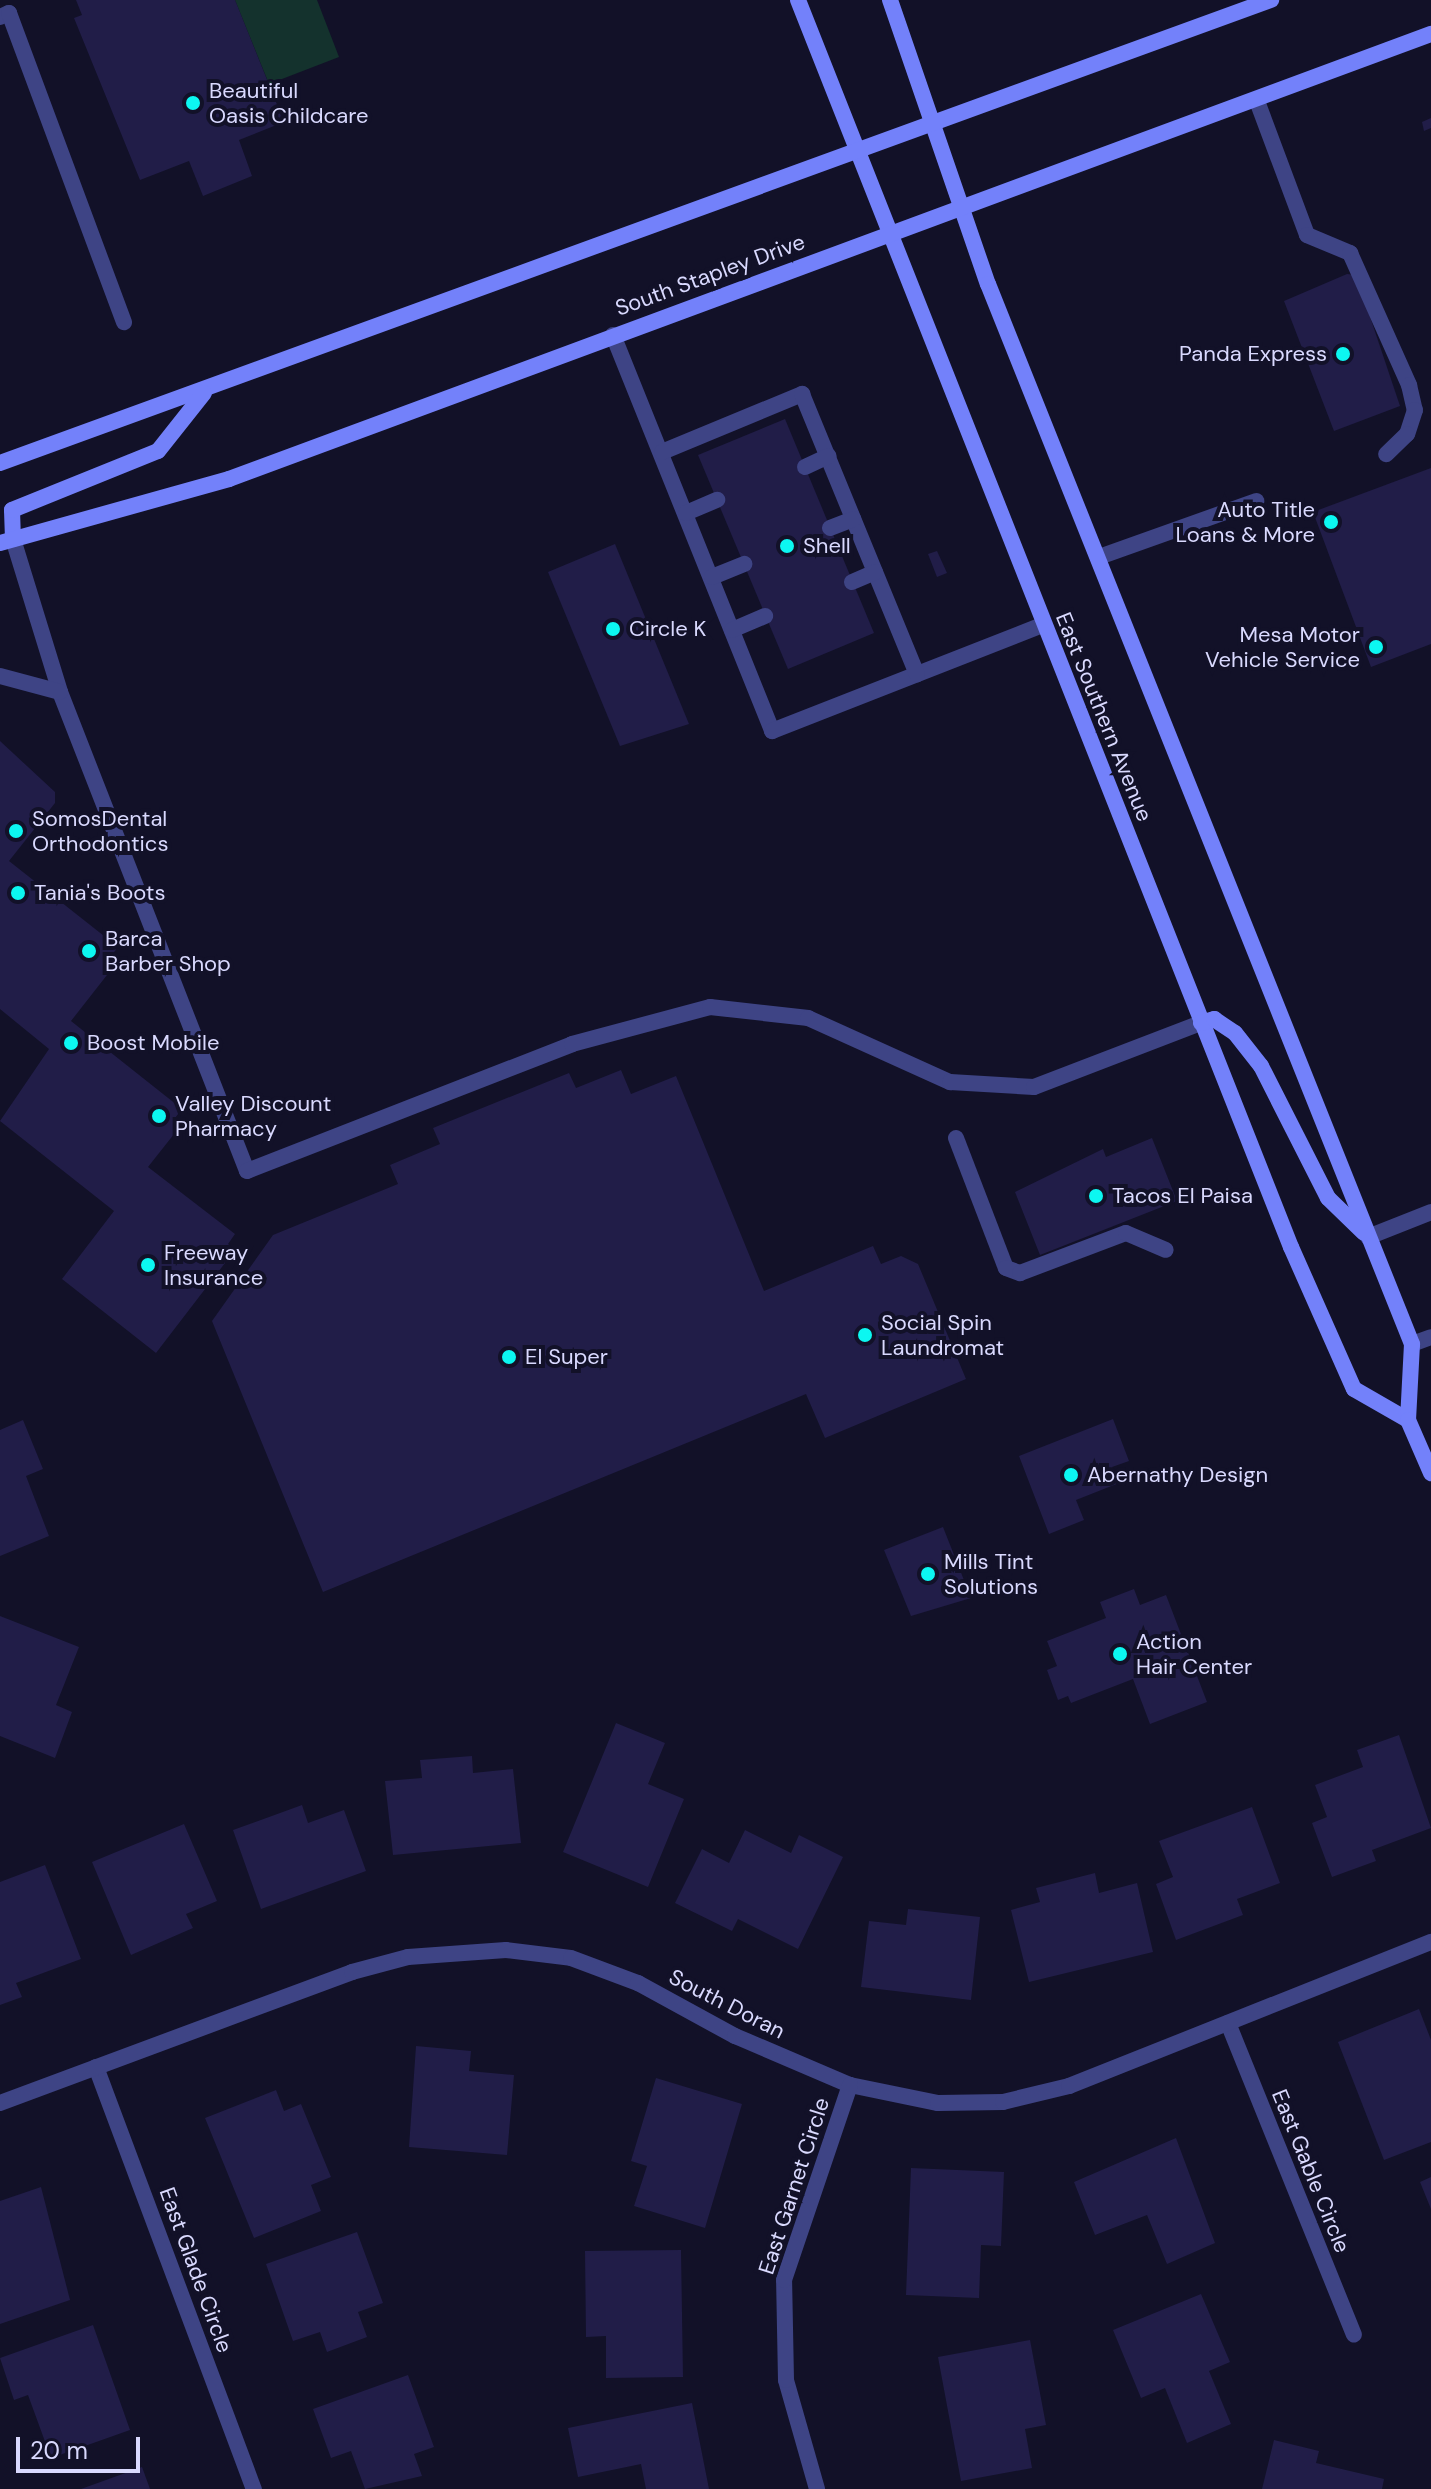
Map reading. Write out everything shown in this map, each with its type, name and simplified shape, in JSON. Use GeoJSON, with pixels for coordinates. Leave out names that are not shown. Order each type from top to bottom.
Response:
{"type":"FeatureCollection","features":[{"type":"Feature","properties":{"kind":"main road","name":"East Southern Avenue"},"geometry":{"type":"LineString","coordinates":[[798,0],[855,153],[1201,1023],[1354,1389],[1408,1420]]}},
{"type":"Feature","properties":{"kind":"main road"},"geometry":{"type":"LineString","coordinates":[[890,0],[962,207],[1412,1344],[1408,1420],[1431,1473]]}},
{"type":"Feature","properties":{"kind":"main road"},"geometry":{"type":"LineString","coordinates":[[0,463],[205,392],[936,126],[1271,0]]}},
{"type":"Feature","properties":{"kind":"main road","name":"South Stapley Drive"},"geometry":{"type":"LineString","coordinates":[[7,541],[229,479],[613,335],[1257,101],[1431,34]]}},
{"type":"Feature","properties":{"kind":"main road"},"geometry":{"type":"LineString","coordinates":[[7,541],[12,510],[158,451],[205,392]]}},
{"type":"Feature","properties":{"kind":"main road"},"geometry":{"type":"LineString","coordinates":[[1201,1023],[1214,1019],[1235,1033],[1261,1066],[1328,1198],[1368,1237]]}},
{"type":"Feature","properties":{"kind":"street"},"geometry":{"type":"LineString","coordinates":[[0,17],[9,13],[124,322]]}},
{"type":"Feature","properties":{"kind":"street"},"geometry":{"type":"LineString","coordinates":[[1257,101],[1307,235],[1350,253],[1409,385],[1411,422],[1386,454]]}},
{"type":"Feature","properties":{"kind":"street"},"geometry":{"type":"LineString","coordinates":[[613,335],[772,731],[1043,625]]}},
{"type":"Feature","properties":{"kind":"street"},"geometry":{"type":"LineString","coordinates":[[662,452],[802,394],[917,674]]}},
{"type":"Feature","properties":{"kind":"street"},"geometry":{"type":"LineString","coordinates":[[805,467],[829,456]]}},
{"type":"Feature","properties":{"kind":"street"},"geometry":{"type":"LineString","coordinates":[[686,513],[717,500]]}},
{"type":"Feature","properties":{"kind":"street"},"geometry":{"type":"LineString","coordinates":[[1099,557],[1256,501]]}},
{"type":"Feature","properties":{"kind":"street"},"geometry":{"type":"LineString","coordinates":[[830,528],[853,519]]}},
{"type":"Feature","properties":{"kind":"street"},"geometry":{"type":"LineString","coordinates":[[7,541],[60,692],[247,1171],[572,1044],[710,1007],[808,1018],[950,1082],[1034,1087],[1201,1023]]}},
{"type":"Feature","properties":{"kind":"street"},"geometry":{"type":"LineString","coordinates":[[712,577],[744,564]]}},
{"type":"Feature","properties":{"kind":"street"},"geometry":{"type":"LineString","coordinates":[[852,582],[875,572]]}},
{"type":"Feature","properties":{"kind":"street"},"geometry":{"type":"LineString","coordinates":[[732,630],[765,616]]}},
{"type":"Feature","properties":{"kind":"street"},"geometry":{"type":"LineString","coordinates":[[0,676],[60,692]]}},
{"type":"Feature","properties":{"kind":"street"},"geometry":{"type":"LineString","coordinates":[[956,1138],[1006,1268],[1020,1273],[1126,1233],[1166,1250]]}},
{"type":"Feature","properties":{"kind":"street"},"geometry":{"type":"LineString","coordinates":[[1368,1237],[1431,1212]]}},
{"type":"Feature","properties":{"kind":"street"},"geometry":{"type":"LineString","coordinates":[[1412,1344],[1431,1337]]}},
{"type":"Feature","properties":{"kind":"street","name":"South Doran"},"geometry":{"type":"LineString","coordinates":[[0,2103],[352,1972],[408,1957],[506,1950],[571,1958],[638,1983],[735,2036],[850,2085],[938,2103],[1003,2102],[1069,2086],[1431,1942]]}},
{"type":"Feature","properties":{"kind":"street","name":"East Gable Circle"},"geometry":{"type":"LineString","coordinates":[[1228,2023],[1354,2335]]}},
{"type":"Feature","properties":{"kind":"street","name":"East Glade Circle"},"geometry":{"type":"LineString","coordinates":[[96,2067],[254,2489]]}},
{"type":"Feature","properties":{"kind":"street","name":"East Garnet Circle"},"geometry":{"type":"LineString","coordinates":[[817,2489],[786,2380],[784,2280],[850,2085]]}},
{"type":"Feature","properties":{"kind":"green space"},"geometry":{"type":"Polygon","coordinates":[[[235,0],[317,0],[339,57],[269,84],[235,0]]]}},
{"type":"Feature","properties":{"kind":"building","name":"Beautiful Oasis Childcare"},"geometry":{"type":"Polygon","coordinates":[[[76,0],[235,0],[284,122],[239,140],[252,176],[203,196],[189,161],[140,180],[74,18],[82,15],[76,0]]]}},
{"type":"Feature","properties":{"kind":"building"},"geometry":{"type":"Polygon","coordinates":[[[1431,118],[1431,128],[1424,131],[1422,122],[1431,118]]]}},
{"type":"Feature","properties":{"kind":"building","name":"Panda Express"},"geometry":{"type":"Polygon","coordinates":[[[1347,274],[1356,275],[1400,406],[1334,431],[1284,301],[1347,274]]]}},
{"type":"Feature","properties":{"kind":"building","name":"Shell"},"geometry":{"type":"Polygon","coordinates":[[[785,419],[874,633],[788,669],[698,455],[785,419]]]}},
{"type":"Feature","properties":{"kind":"building"},"geometry":{"type":"Polygon","coordinates":[[[1431,468],[1431,644],[1371,667],[1313,512],[1431,468]]]}},
{"type":"Feature","properties":{"kind":"building","name":"Circle K"},"geometry":{"type":"Polygon","coordinates":[[[615,544],[689,724],[620,746],[548,572],[615,544]]]}},
{"type":"Feature","properties":{"kind":"building"},"geometry":{"type":"Polygon","coordinates":[[[937,551],[947,573],[937,577],[928,554],[937,551]]]}},
{"type":"Feature","properties":{"kind":"building"},"geometry":{"type":"Polygon","coordinates":[[[0,741],[55,792],[55,803],[9,861],[118,947],[111,956],[118,961],[71,1021],[182,1109],[175,1118],[182,1124],[148,1167],[235,1234],[228,1244],[235,1250],[156,1353],[62,1279],[114,1211],[0,1121],[49,1049],[0,1009],[0,741]]]}},
{"type":"Feature","properties":{"kind":"building","name":"El Super"},"geometry":{"type":"Polygon","coordinates":[[[621,1070],[631,1094],[676,1076],[764,1291],[873,1246],[881,1264],[901,1256],[918,1264],[966,1379],[825,1438],[806,1394],[323,1592],[212,1321],[273,1235],[398,1184],[390,1165],[440,1144],[433,1128],[569,1073],[576,1088],[621,1070]]]}},
{"type":"Feature","properties":{"kind":"building","name":"Tacos El Paisa"},"geometry":{"type":"Polygon","coordinates":[[[1152,1138],[1177,1201],[1040,1255],[1015,1192],[1103,1149],[1106,1157],[1152,1138]]]}},
{"type":"Feature","properties":{"kind":"building","name":"Abernathy Design"},"geometry":{"type":"Polygon","coordinates":[[[1113,1419],[1129,1461],[1112,1467],[1119,1483],[1076,1500],[1084,1520],[1049,1534],[1019,1456],[1113,1419]]]}},
{"type":"Feature","properties":{"kind":"building"},"geometry":{"type":"Polygon","coordinates":[[[23,1420],[43,1469],[26,1476],[49,1536],[0,1556],[0,1430],[23,1420]]]}},
{"type":"Feature","properties":{"kind":"building","name":"Mills Tint Solutions"},"geometry":{"type":"Polygon","coordinates":[[[943,1527],[971,1598],[911,1616],[884,1550],[943,1527]]]}},
{"type":"Feature","properties":{"kind":"building","name":"Action Hair Center"},"geometry":{"type":"Polygon","coordinates":[[[1134,1589],[1140,1605],[1166,1595],[1207,1702],[1150,1724],[1133,1679],[1071,1703],[1068,1696],[1058,1700],[1047,1670],[1057,1666],[1047,1641],[1106,1618],[1100,1602],[1134,1589]]]}},
{"type":"Feature","properties":{"kind":"building"},"geometry":{"type":"Polygon","coordinates":[[[0,1616],[79,1647],[56,1705],[72,1712],[55,1758],[0,1736],[0,1616]]]}},
{"type":"Feature","properties":{"kind":"building"},"geometry":{"type":"Polygon","coordinates":[[[616,1723],[665,1743],[648,1784],[684,1799],[648,1887],[563,1852],[616,1723]]]}},
{"type":"Feature","properties":{"kind":"building"},"geometry":{"type":"Polygon","coordinates":[[[1399,1735],[1431,1828],[1372,1850],[1376,1861],[1332,1877],[1312,1823],[1327,1817],[1315,1785],[1363,1767],[1357,1750],[1399,1735]]]}},
{"type":"Feature","properties":{"kind":"building"},"geometry":{"type":"Polygon","coordinates":[[[472,1756],[473,1773],[513,1769],[521,1843],[393,1855],[385,1781],[422,1778],[420,1760],[472,1756]]]}},
{"type":"Feature","properties":{"kind":"building"},"geometry":{"type":"Polygon","coordinates":[[[302,1805],[308,1823],[344,1810],[366,1871],[261,1909],[233,1830],[302,1805]]]}},
{"type":"Feature","properties":{"kind":"building"},"geometry":{"type":"Polygon","coordinates":[[[1252,1807],[1280,1883],[1237,1899],[1243,1915],[1176,1940],[1156,1884],[1173,1877],[1159,1841],[1252,1807]]]}},
{"type":"Feature","properties":{"kind":"building"},"geometry":{"type":"Polygon","coordinates":[[[184,1824],[217,1901],[186,1914],[193,1928],[131,1955],[92,1862],[184,1824]]]}},
{"type":"Feature","properties":{"kind":"building"},"geometry":{"type":"Polygon","coordinates":[[[745,1830],[791,1853],[799,1835],[843,1857],[798,1949],[738,1919],[732,1931],[675,1903],[702,1849],[729,1863],[745,1830]]]}},
{"type":"Feature","properties":{"kind":"building"},"geometry":{"type":"Polygon","coordinates":[[[45,1865],[81,1959],[16,1983],[22,1997],[0,2005],[0,1882],[45,1865]]]}},
{"type":"Feature","properties":{"kind":"building"},"geometry":{"type":"Polygon","coordinates":[[[1095,1873],[1099,1893],[1137,1883],[1153,1952],[1029,1982],[1011,1910],[1040,1902],[1036,1888],[1095,1873]]]}},
{"type":"Feature","properties":{"kind":"building"},"geometry":{"type":"Polygon","coordinates":[[[908,1909],[980,1917],[971,2000],[861,1987],[869,1921],[906,1925],[908,1909]]]}},
{"type":"Feature","properties":{"kind":"building"},"geometry":{"type":"Polygon","coordinates":[[[1419,2009],[1431,2040],[1431,2142],[1384,2160],[1338,2042],[1419,2009]]]}},
{"type":"Feature","properties":{"kind":"building"},"geometry":{"type":"Polygon","coordinates":[[[416,2046],[471,2051],[469,2071],[514,2075],[507,2155],[409,2147],[416,2046]]]}},
{"type":"Feature","properties":{"kind":"building"},"geometry":{"type":"Polygon","coordinates":[[[656,2078],[742,2104],[705,2228],[634,2206],[647,2166],[631,2161],[656,2078]]]}},
{"type":"Feature","properties":{"kind":"building"},"geometry":{"type":"Polygon","coordinates":[[[276,2090],[284,2111],[301,2104],[331,2177],[311,2185],[321,2211],[254,2238],[205,2118],[276,2090]]]}},
{"type":"Feature","properties":{"kind":"building"},"geometry":{"type":"Polygon","coordinates":[[[1176,2138],[1215,2243],[1167,2264],[1147,2215],[1095,2235],[1074,2182],[1176,2138]]]}},
{"type":"Feature","properties":{"kind":"building"},"geometry":{"type":"Polygon","coordinates":[[[911,2168],[1004,2172],[1001,2246],[981,2245],[979,2298],[906,2295],[911,2168]]]}},
{"type":"Feature","properties":{"kind":"building"},"geometry":{"type":"Polygon","coordinates":[[[1431,2177],[1431,2209],[1420,2182],[1431,2177]]]}},
{"type":"Feature","properties":{"kind":"building"},"geometry":{"type":"Polygon","coordinates":[[[41,2187],[70,2300],[0,2324],[0,2201],[41,2187]]]}},
{"type":"Feature","properties":{"kind":"building"},"geometry":{"type":"Polygon","coordinates":[[[357,2232],[383,2303],[358,2312],[367,2337],[327,2352],[320,2332],[293,2341],[266,2264],[357,2232]]]}},
{"type":"Feature","properties":{"kind":"building"},"geometry":{"type":"Polygon","coordinates":[[[681,2250],[683,2377],[606,2378],[606,2336],[586,2337],[585,2251],[681,2250]]]}},
{"type":"Feature","properties":{"kind":"building"},"geometry":{"type":"Polygon","coordinates":[[[1201,2294],[1230,2362],[1209,2371],[1231,2424],[1187,2443],[1165,2388],[1141,2398],[1113,2330],[1201,2294]]]}},
{"type":"Feature","properties":{"kind":"building"},"geometry":{"type":"Polygon","coordinates":[[[93,2325],[130,2430],[51,2458],[28,2395],[14,2400],[0,2358],[93,2325]]]}},
{"type":"Feature","properties":{"kind":"building"},"geometry":{"type":"Polygon","coordinates":[[[1030,2340],[1046,2425],[1025,2429],[1032,2468],[961,2481],[938,2357],[1030,2340]]]}},
{"type":"Feature","properties":{"kind":"building"},"geometry":{"type":"Polygon","coordinates":[[[408,2375],[434,2447],[414,2454],[422,2476],[365,2489],[351,2451],[331,2458],[313,2409],[408,2375]]]}},
{"type":"Feature","properties":{"kind":"building"},"geometry":{"type":"Polygon","coordinates":[[[692,2403],[709,2489],[646,2489],[641,2464],[578,2477],[568,2428],[692,2403]]]}},
{"type":"Feature","properties":{"kind":"building"},"geometry":{"type":"Polygon","coordinates":[[[1274,2440],[1319,2451],[1316,2463],[1384,2479],[1382,2489],[1262,2489],[1274,2440]]]}},
{"type":"Feature","properties":{"kind":"building"},"geometry":{"type":"Polygon","coordinates":[[[142,2467],[150,2489],[81,2489],[142,2467]]]}},
{"type":"Feature","properties":{"kind":"place","name":"Beautiful Oasis Childcare"},"geometry":{"type":"Point","coordinates":[193,103]}},
{"type":"Feature","properties":{"kind":"place","name":"Panda Express"},"geometry":{"type":"Point","coordinates":[1343,354]}},
{"type":"Feature","properties":{"kind":"place","name":"Auto Title Loans & More"},"geometry":{"type":"Point","coordinates":[1331,522]}},
{"type":"Feature","properties":{"kind":"place","name":"Shell"},"geometry":{"type":"Point","coordinates":[787,546]}},
{"type":"Feature","properties":{"kind":"place","name":"Circle K"},"geometry":{"type":"Point","coordinates":[613,629]}},
{"type":"Feature","properties":{"kind":"place","name":"Mesa Motor Vehicle Service"},"geometry":{"type":"Point","coordinates":[1376,647]}},
{"type":"Feature","properties":{"kind":"place","name":"SomosDental Orthodontics"},"geometry":{"type":"Point","coordinates":[16,831]}},
{"type":"Feature","properties":{"kind":"place","name":"Tania's Boots"},"geometry":{"type":"Point","coordinates":[18,893]}},
{"type":"Feature","properties":{"kind":"place","name":"Barca Barber Shop"},"geometry":{"type":"Point","coordinates":[89,951]}},
{"type":"Feature","properties":{"kind":"place","name":"Boost Mobile"},"geometry":{"type":"Point","coordinates":[71,1043]}},
{"type":"Feature","properties":{"kind":"place","name":"Valley Discount Pharmacy"},"geometry":{"type":"Point","coordinates":[159,1116]}},
{"type":"Feature","properties":{"kind":"place","name":"Tacos El Paisa"},"geometry":{"type":"Point","coordinates":[1096,1196]}},
{"type":"Feature","properties":{"kind":"place","name":"Freeway Insurance"},"geometry":{"type":"Point","coordinates":[148,1265]}},
{"type":"Feature","properties":{"kind":"place","name":"Social Spin Laundromat"},"geometry":{"type":"Point","coordinates":[865,1335]}},
{"type":"Feature","properties":{"kind":"place","name":"El Super"},"geometry":{"type":"Point","coordinates":[509,1357]}},
{"type":"Feature","properties":{"kind":"place","name":"Abernathy Design"},"geometry":{"type":"Point","coordinates":[1071,1475]}},
{"type":"Feature","properties":{"kind":"place","name":"Mills Tint Solutions"},"geometry":{"type":"Point","coordinates":[928,1574]}},
{"type":"Feature","properties":{"kind":"place","name":"Action Hair Center"},"geometry":{"type":"Point","coordinates":[1120,1654]}}]}
